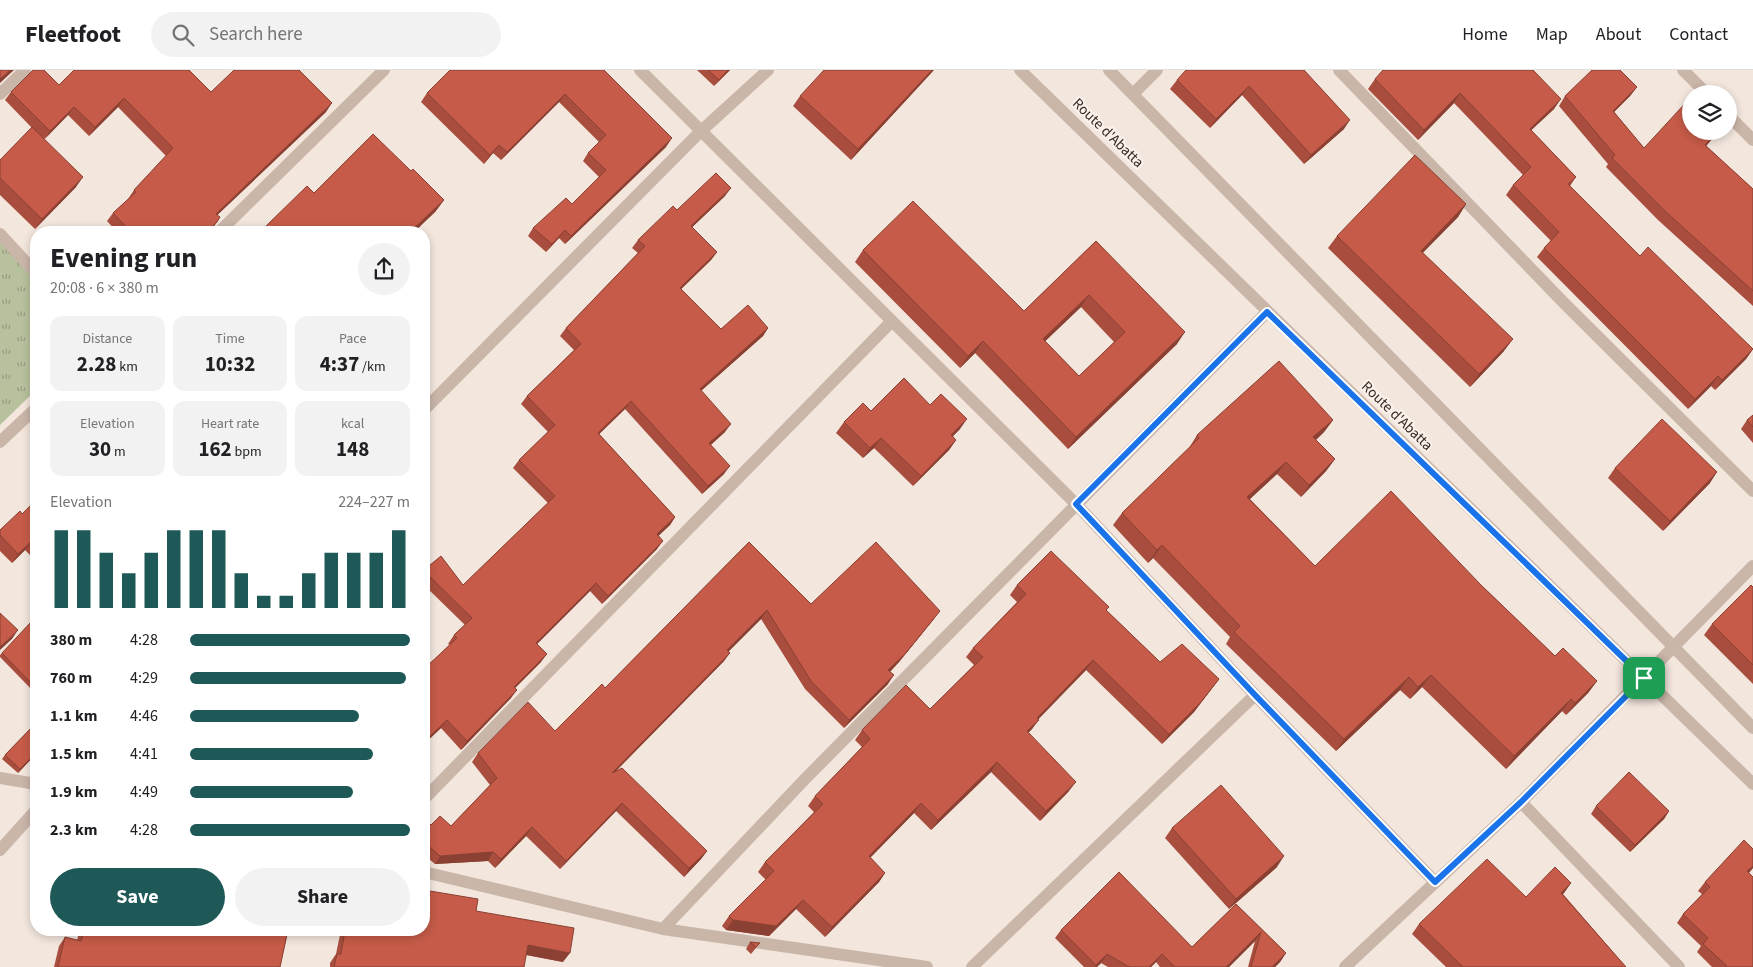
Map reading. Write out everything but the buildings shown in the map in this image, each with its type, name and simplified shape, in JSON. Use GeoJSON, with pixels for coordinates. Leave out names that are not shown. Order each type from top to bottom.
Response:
{"type":"FeatureCollection","features":[{"type":"Feature","properties":{"kind":"street"},"geometry":{"type":"LineString","coordinates":[[0,94],[25,70]]}},
{"type":"Feature","properties":{"kind":"street"},"geometry":{"type":"LineString","coordinates":[[225,226],[384,70]]}},
{"type":"Feature","properties":{"kind":"street"},"geometry":{"type":"LineString","coordinates":[[640,70],[700,132],[1076,504],[1255,695],[1435,882]]}},
{"type":"Feature","properties":{"kind":"street"},"geometry":{"type":"LineString","coordinates":[[430,404],[700,132],[768,70]]}},
{"type":"Feature","properties":{"kind":"street","name":"Route d'Abatta"},"geometry":{"type":"LineString","coordinates":[[1020,70],[1753,784]]}},
{"type":"Feature","properties":{"kind":"street"},"geometry":{"type":"LineString","coordinates":[[1109,70],[1753,728]]}},
{"type":"Feature","properties":{"kind":"street"},"geometry":{"type":"LineString","coordinates":[[1133,94],[1157,70]]}},
{"type":"Feature","properties":{"kind":"street"},"geometry":{"type":"LineString","coordinates":[[1339,70],[1571,310],[1753,491]]}},
{"type":"Feature","properties":{"kind":"street"},"geometry":{"type":"LineString","coordinates":[[1682,70],[1697,85]]}},
{"type":"Feature","properties":{"kind":"street"},"geometry":{"type":"LineString","coordinates":[[1737,124],[1753,140]]}},
{"type":"Feature","properties":{"kind":"street"},"geometry":{"type":"LineString","coordinates":[[0,234],[30,266]]}},
{"type":"Feature","properties":{"kind":"street"},"geometry":{"type":"LineString","coordinates":[[663,929],[805,779],[1267,312]]}},
{"type":"Feature","properties":{"kind":"street"},"geometry":{"type":"LineString","coordinates":[[430,793],[892,322]]}},
{"type":"Feature","properties":{"kind":"street"},"geometry":{"type":"LineString","coordinates":[[0,442],[30,414]]}},
{"type":"Feature","properties":{"kind":"street"},"geometry":{"type":"LineString","coordinates":[[1345,967],[1521,802],[1753,566]]}},
{"type":"Feature","properties":{"kind":"street"},"geometry":{"type":"LineString","coordinates":[[972,967],[1255,695]]}},
{"type":"Feature","properties":{"kind":"street"},"geometry":{"type":"LineString","coordinates":[[0,778],[30,783]]}},
{"type":"Feature","properties":{"kind":"street"},"geometry":{"type":"LineString","coordinates":[[1521,802],[1679,967]]}},
{"type":"Feature","properties":{"kind":"street"},"geometry":{"type":"LineString","coordinates":[[0,850],[30,817]]}},
{"type":"Feature","properties":{"kind":"street"},"geometry":{"type":"LineString","coordinates":[[430,873],[663,929],[927,967]]}},
{"type":"Feature","properties":{"kind":"green space"},"geometry":{"type":"Polygon","coordinates":[[[0,238],[30,272],[30,396],[0,425],[0,238]]]}},
{"type":"Feature","properties":{"kind":"route"},"geometry":{"type":"LineString","coordinates":[[1267,312],[1644,678],[1521,802],[1435,882],[1255,695],[1076,504],[1267,312]]}}]}
